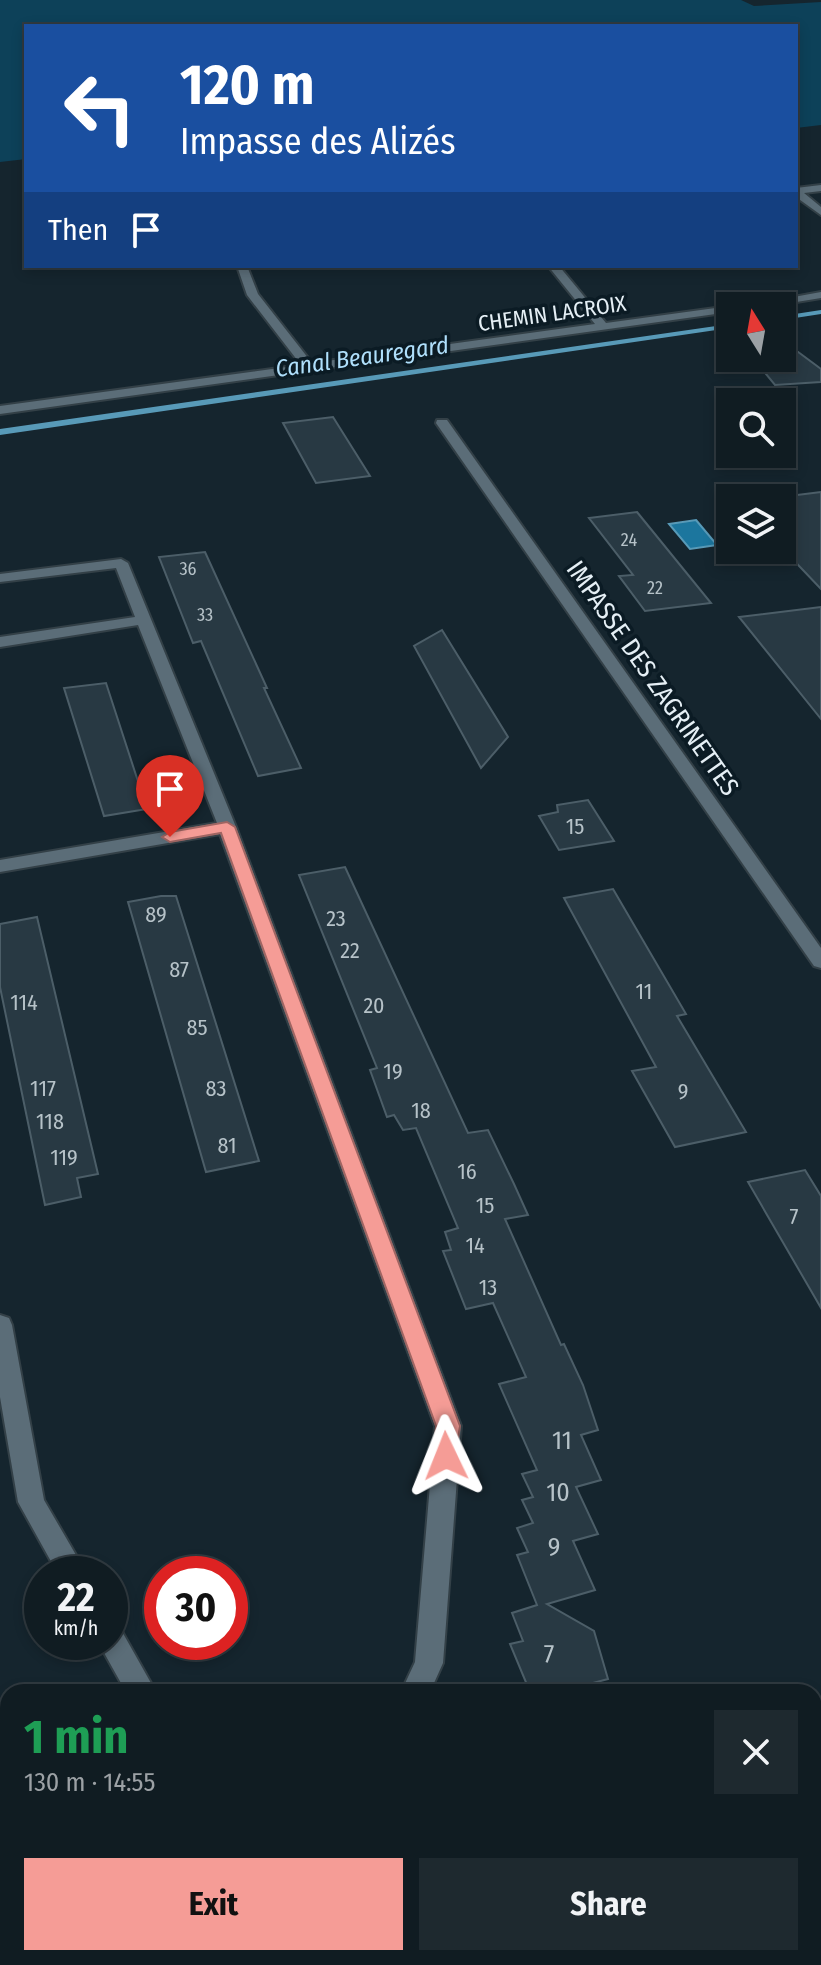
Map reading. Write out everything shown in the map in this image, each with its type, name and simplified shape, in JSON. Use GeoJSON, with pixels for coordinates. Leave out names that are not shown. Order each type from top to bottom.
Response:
{"type":"FeatureCollection","features":[{"type":"Feature","properties":{"kind":"street"},"geometry":{"type":"LineString","coordinates":[[798,192],[821,188]]}},
{"type":"Feature","properties":{"kind":"street"},"geometry":{"type":"LineString","coordinates":[[798,194],[821,212]]}},
{"type":"Feature","properties":{"kind":"street"},"geometry":{"type":"LineString","coordinates":[[243,268],[253,295],[308,366]]}},
{"type":"Feature","properties":{"kind":"street"},"geometry":{"type":"LineString","coordinates":[[555,268],[603,326]]}},
{"type":"Feature","properties":{"kind":"street"},"geometry":{"type":"LineString","coordinates":[[796,299],[821,295]]}},
{"type":"Feature","properties":{"kind":"street","name":"CHEMIN LACROIX"},"geometry":{"type":"LineString","coordinates":[[0,410],[716,311]]}},
{"type":"Feature","properties":{"kind":"street","name":"IMPASSE DES ZAGRINETTES"},"geometry":{"type":"LineString","coordinates":[[442,423],[821,962]]}},
{"type":"Feature","properties":{"kind":"street"},"geometry":{"type":"LineString","coordinates":[[0,578],[121,563],[227,827],[448,1426],[429,1663],[419,1684]]}},
{"type":"Feature","properties":{"kind":"street"},"geometry":{"type":"LineString","coordinates":[[0,642],[144,620]]}},
{"type":"Feature","properties":{"kind":"street"},"geometry":{"type":"LineString","coordinates":[[0,866],[227,827]]}},
{"type":"Feature","properties":{"kind":"street"},"geometry":{"type":"LineString","coordinates":[[0,1325],[31,1502],[62,1556]]}},
{"type":"Feature","properties":{"kind":"street"},"geometry":{"type":"LineString","coordinates":[[123,1660],[137,1684]]}},
{"type":"Feature","properties":{"kind":"shaded area"},"geometry":{"type":"Polygon","coordinates":[[[0,0],[741,0],[754,6],[821,2],[821,125],[798,128],[798,24],[24,24],[24,159],[0,162],[0,0]]]}},
{"type":"Feature","properties":{"kind":"shaded area"},"geometry":{"type":"Polygon","coordinates":[[[696,520],[716,545],[690,549],[669,524],[696,520]]]}},
{"type":"Feature","properties":{"kind":"building"},"geometry":{"type":"Polygon","coordinates":[[[796,350],[821,369],[821,382],[775,385],[764,372],[796,372],[796,350]]]}},
{"type":"Feature","properties":{"kind":"building"},"geometry":{"type":"Polygon","coordinates":[[[333,417],[370,476],[316,483],[283,423],[333,417]]]}},
{"type":"Feature","properties":{"kind":"building"},"geometry":{"type":"Polygon","coordinates":[[[821,492],[821,589],[796,563],[796,495],[821,492]]]}},
{"type":"Feature","properties":{"kind":"building"},"geometry":{"type":"Polygon","coordinates":[[[637,512],[711,603],[645,611],[619,576],[633,575],[589,518],[637,512]]]}},
{"type":"Feature","properties":{"kind":"building"},"geometry":{"type":"Polygon","coordinates":[[[205,552],[301,768],[258,776],[201,641],[193,643],[159,557],[205,552]]]}},
{"type":"Feature","properties":{"kind":"building"},"geometry":{"type":"Polygon","coordinates":[[[821,607],[821,719],[739,617],[821,607]]]}},
{"type":"Feature","properties":{"kind":"building"},"geometry":{"type":"Polygon","coordinates":[[[442,630],[508,737],[481,768],[414,646],[442,630]]]}},
{"type":"Feature","properties":{"kind":"building"},"geometry":{"type":"Polygon","coordinates":[[[106,683],[147,809],[104,816],[64,688],[106,683]]]}},
{"type":"Feature","properties":{"kind":"building"},"geometry":{"type":"Polygon","coordinates":[[[588,800],[614,841],[559,850],[539,816],[558,812],[557,805],[588,800]]]}},
{"type":"Feature","properties":{"kind":"building"},"geometry":{"type":"Polygon","coordinates":[[[345,867],[468,1133],[488,1130],[528,1215],[505,1219],[561,1345],[564,1344],[583,1385],[598,1430],[581,1435],[601,1480],[576,1487],[598,1534],[573,1541],[595,1590],[547,1604],[594,1631],[608,1679],[589,1684],[527,1684],[510,1644],[523,1641],[512,1613],[537,1605],[517,1555],[528,1552],[517,1528],[533,1523],[522,1500],[533,1497],[522,1474],[537,1470],[499,1384],[526,1377],[493,1303],[466,1309],[443,1251],[451,1250],[445,1232],[458,1228],[416,1128],[403,1130],[394,1115],[387,1117],[370,1070],[377,1068],[299,875],[345,867]]]}},
{"type":"Feature","properties":{"kind":"building"},"geometry":{"type":"Polygon","coordinates":[[[613,889],[686,1014],[677,1016],[746,1132],[675,1147],[632,1071],[656,1067],[564,898],[613,889]]]}},
{"type":"Feature","properties":{"kind":"building"},"geometry":{"type":"Polygon","coordinates":[[[176,896],[259,1161],[206,1172],[128,902],[176,896]]]}},
{"type":"Feature","properties":{"kind":"building"},"geometry":{"type":"Polygon","coordinates":[[[37,917],[98,1174],[77,1178],[81,1197],[45,1205],[0,987],[0,924],[37,917]]]}},
{"type":"Feature","properties":{"kind":"building"},"geometry":{"type":"Polygon","coordinates":[[[805,1170],[821,1196],[821,1308],[748,1182],[805,1170]]]}},
{"type":"Feature","properties":{"kind":"waterway","name":"Canal Beauregard"},"geometry":{"type":"LineString","coordinates":[[796,316],[821,312]]}},
{"type":"Feature","properties":{"kind":"waterway","name":"Canal Beauregard"},"geometry":{"type":"LineString","coordinates":[[0,432],[716,328]]}},
{"type":"Feature","properties":{"kind":"route"},"geometry":{"type":"LineString","coordinates":[[170,837],[227,827],[448,1426],[446,1456]]}}]}
